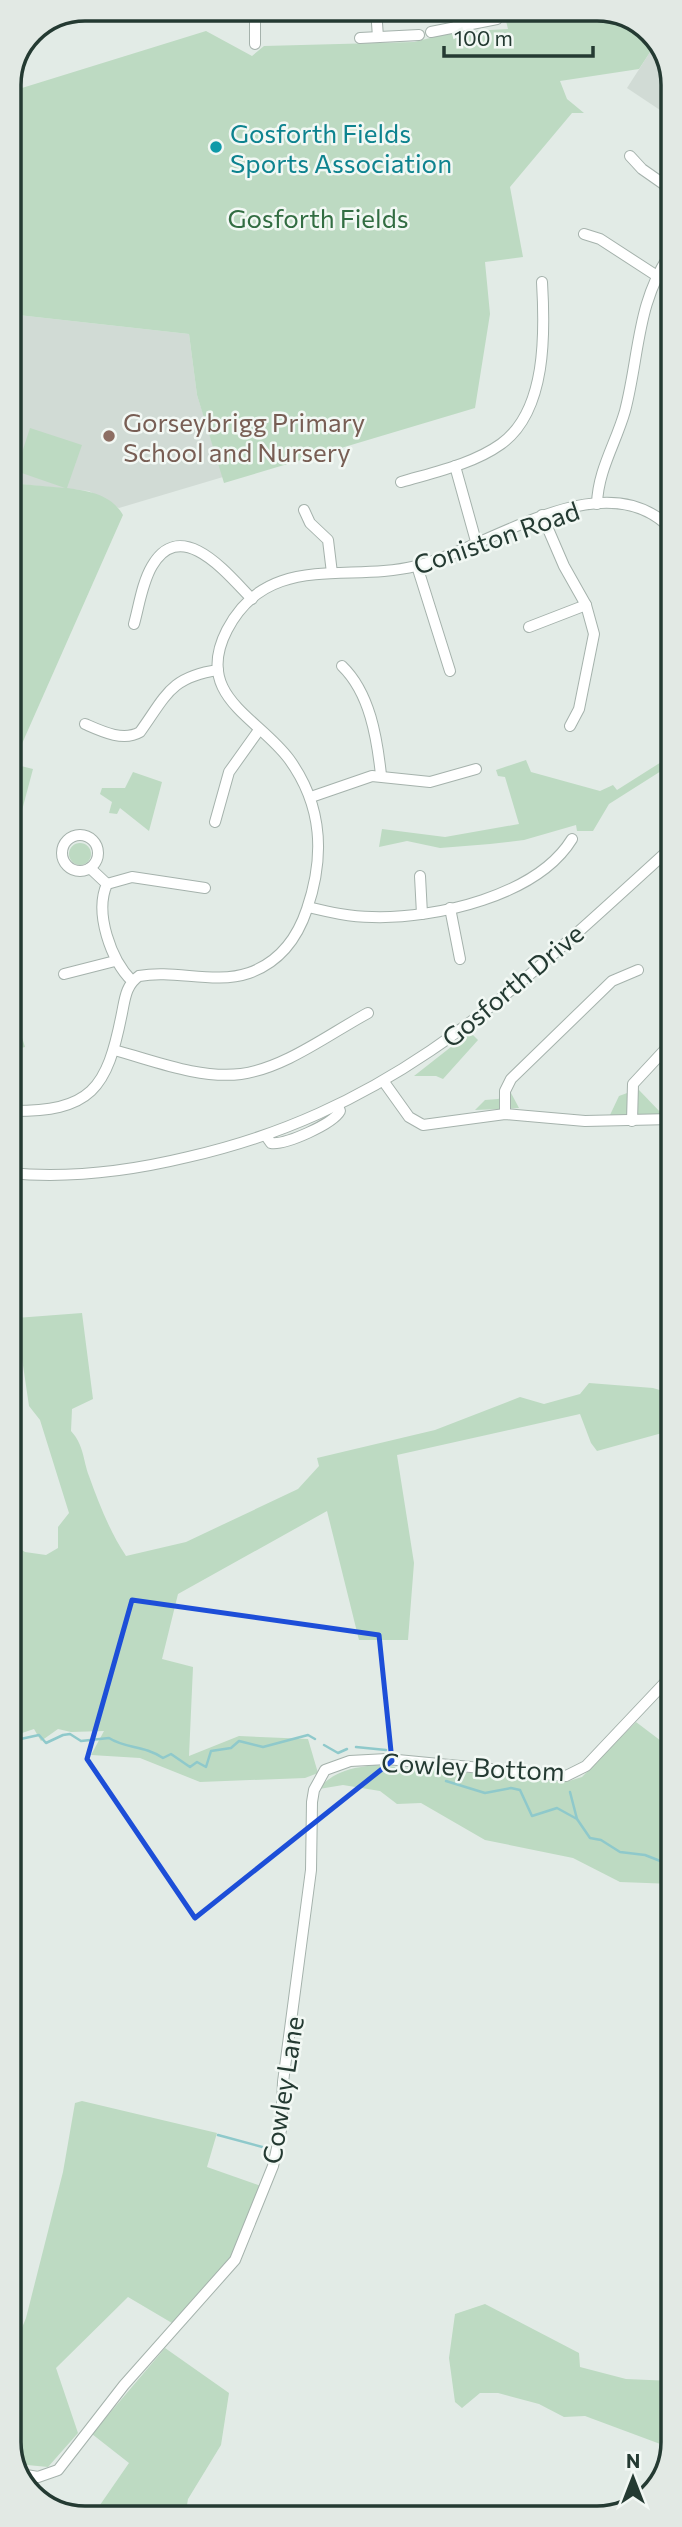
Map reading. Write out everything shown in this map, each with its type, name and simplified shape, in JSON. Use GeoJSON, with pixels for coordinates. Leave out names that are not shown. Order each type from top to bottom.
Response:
{"type":"FeatureCollection","features":[{"type":"Feature","properties":{"kind":"street"},"geometry":{"type":"LineString","coordinates":[[255,44],[256,21]]}},
{"type":"Feature","properties":{"kind":"street"},"geometry":{"type":"LineString","coordinates":[[376,21],[377,37]]}},
{"type":"Feature","properties":{"kind":"street"},"geometry":{"type":"LineString","coordinates":[[458,21],[458,26]]}},
{"type":"Feature","properties":{"kind":"street"},"geometry":{"type":"LineString","coordinates":[[431,32],[492,21]]}},
{"type":"Feature","properties":{"kind":"street"},"geometry":{"type":"LineString","coordinates":[[360,38],[419,35]]}},
{"type":"Feature","properties":{"kind":"street"},"geometry":{"type":"LineString","coordinates":[[630,156],[642,169],[661,182]]}},
{"type":"Feature","properties":{"kind":"street"},"geometry":{"type":"LineString","coordinates":[[584,234],[600,239],[657,276]]}},
{"type":"Feature","properties":{"kind":"street"},"geometry":{"type":"LineString","coordinates":[[597,504],[598,479],[625,409],[643,309],[661,272]]}},
{"type":"Feature","properties":{"kind":"street"},"geometry":{"type":"LineString","coordinates":[[401,482],[455,466],[501,444],[526,415],[534,394],[538,368],[542,282]]}},
{"type":"Feature","properties":{"kind":"street"},"geometry":{"type":"LineString","coordinates":[[455,466],[477,545]]}},
{"type":"Feature","properties":{"kind":"street","name":"Coniston Road"},"geometry":{"type":"LineString","coordinates":[[218,670],[226,632],[252,599],[283,579],[300,574],[360,574],[417,566],[477,545],[542,515],[597,504],[622,504],[644,511],[661,523]]}},
{"type":"Feature","properties":{"kind":"street"},"geometry":{"type":"LineString","coordinates":[[304,510],[310,523],[328,540],[332,573]]}},
{"type":"Feature","properties":{"kind":"street"},"geometry":{"type":"LineString","coordinates":[[542,515],[564,566],[586,605],[594,634],[579,709],[570,726]]}},
{"type":"Feature","properties":{"kind":"street"},"geometry":{"type":"LineString","coordinates":[[134,624],[152,565],[164,553],[181,547],[206,554],[252,599]]}},
{"type":"Feature","properties":{"kind":"street"},"geometry":{"type":"LineString","coordinates":[[417,566],[450,671]]}},
{"type":"Feature","properties":{"kind":"street"},"geometry":{"type":"LineString","coordinates":[[529,626],[586,605]]}},
{"type":"Feature","properties":{"kind":"street"},"geometry":{"type":"LineString","coordinates":[[342,666],[358,685],[365,702],[374,732],[381,775]]}},
{"type":"Feature","properties":{"kind":"street"},"geometry":{"type":"LineString","coordinates":[[21,1110],[53,1109],[76,1102],[103,1079],[114,1050],[127,988],[132,981],[150,974],[230,977],[260,969],[282,954],[292,941],[308,907],[320,838],[311,797],[288,757],[232,704],[218,670],[193,674],[179,681],[133,736],[110,734],[85,724]]}},
{"type":"Feature","properties":{"kind":"street"},"geometry":{"type":"LineString","coordinates":[[215,822],[229,772],[259,730]]}},
{"type":"Feature","properties":{"kind":"street"},"geometry":{"type":"LineString","coordinates":[[311,797],[362,778],[381,775],[430,782],[476,769]]}},
{"type":"Feature","properties":{"kind":"street"},"geometry":{"type":"LineString","coordinates":[[308,907],[370,918],[422,914],[450,908],[501,893],[526,882],[562,855],[572,839]]}},
{"type":"Feature","properties":{"kind":"street","name":"Gosforth Drive"},"geometry":{"type":"LineString","coordinates":[[21,1173],[68,1175],[130,1169],[210,1152],[267,1136],[338,1106],[384,1082],[478,1018],[661,856]]}},
{"type":"Feature","properties":{"kind":"street"},"geometry":{"type":"LineString","coordinates":[[90,868],[107,884]]}},
{"type":"Feature","properties":{"kind":"street"},"geometry":{"type":"LineString","coordinates":[[420,876],[422,914]]}},
{"type":"Feature","properties":{"kind":"street"},"geometry":{"type":"LineString","coordinates":[[107,884],[132,877],[205,888]]}},
{"type":"Feature","properties":{"kind":"street"},"geometry":{"type":"LineString","coordinates":[[107,884],[104,911],[115,961],[132,981]]}},
{"type":"Feature","properties":{"kind":"street"},"geometry":{"type":"LineString","coordinates":[[450,908],[460,959]]}},
{"type":"Feature","properties":{"kind":"street"},"geometry":{"type":"LineString","coordinates":[[65,974],[115,961]]}},
{"type":"Feature","properties":{"kind":"street"},"geometry":{"type":"LineString","coordinates":[[505,1114],[505,1091],[511,1079],[611,981],[638,970]]}},
{"type":"Feature","properties":{"kind":"street"},"geometry":{"type":"LineString","coordinates":[[114,1050],[177,1068],[217,1075],[240,1074],[282,1060],[368,1013]]}},
{"type":"Feature","properties":{"kind":"street"},"geometry":{"type":"LineString","coordinates":[[632,1121],[633,1084],[661,1054]]}},
{"type":"Feature","properties":{"kind":"street"},"geometry":{"type":"LineString","coordinates":[[384,1082],[409,1117],[423,1125],[505,1114],[585,1121],[661,1120]]}},
{"type":"Feature","properties":{"kind":"street","name":"Cowley Bottom"},"geometry":{"type":"LineString","coordinates":[[365,1760],[566,1776],[581,1770],[661,1687]]}},
{"type":"Feature","properties":{"kind":"street","name":"Cowley Lane"},"geometry":{"type":"LineString","coordinates":[[31,2476],[38,2477],[58,2470],[124,2385],[235,2260],[273,2166],[281,2130],[283,2082],[311,1870],[314,1790],[325,1770],[350,1761],[365,1760]]}},
{"type":"Feature","properties":{"kind":"highlighted area"},"geometry":{"type":"Polygon","coordinates":[[[132,1600],[379,1635],[392,1761],[195,1918],[87,1759],[132,1600]]]}},
{"type":"Feature","properties":{"kind":"shaded area"},"geometry":{"type":"Polygon","coordinates":[[[651,51],[660,73],[661,111],[627,88],[651,51]]]}},
{"type":"Feature","properties":{"kind":"shaded area","name":"Gorseybrigg Primary School and Nursery"},"geometry":{"type":"Polygon","coordinates":[[[21,315],[189,334],[197,395],[223,477],[119,508],[89,491],[21,484],[21,315]]]}},
{"type":"Feature","properties":{"kind":"green space","name":"Gosforth Fields"},"geometry":{"type":"Polygon","coordinates":[[[506,21],[614,23],[633,32],[651,51],[639,69],[560,81],[567,99],[584,113],[572,113],[510,187],[523,257],[485,262],[490,314],[475,408],[224,483],[197,395],[189,334],[21,315],[21,88],[206,31],[252,56],[264,46],[414,42],[454,32],[508,29],[506,21]]]}},
{"type":"Feature","properties":{"kind":"green space"},"geometry":{"type":"Polygon","coordinates":[[[30,428],[82,445],[67,488],[106,498],[123,515],[21,746],[21,484],[65,488],[21,473],[21,456],[30,428]]]}},
{"type":"Feature","properties":{"kind":"green space"},"geometry":{"type":"Polygon","coordinates":[[[526,760],[531,772],[600,791],[613,785],[617,790],[661,762],[661,771],[609,804],[593,831],[577,831],[576,825],[524,840],[490,844],[440,848],[407,841],[379,847],[382,829],[445,837],[519,824],[505,777],[498,776],[496,770],[526,760]]]}},
{"type":"Feature","properties":{"kind":"green space"},"geometry":{"type":"Polygon","coordinates":[[[21,766],[33,769],[21,814],[21,766]]]}},
{"type":"Feature","properties":{"kind":"green space"},"geometry":{"type":"Polygon","coordinates":[[[133,772],[162,782],[149,831],[120,808],[117,814],[109,813],[112,802],[100,794],[102,788],[125,788],[133,772]]]}},
{"type":"Feature","properties":{"kind":"green space"},"geometry":{"type":"Polygon","coordinates":[[[80,843],[88,846],[91,854],[88,862],[80,865],[72,862],[69,854],[72,846],[80,843]]]}},
{"type":"Feature","properties":{"kind":"green space"},"geometry":{"type":"Polygon","coordinates":[[[470,1032],[478,1040],[443,1079],[436,1076],[414,1076],[470,1032]]]}},
{"type":"Feature","properties":{"kind":"green space"},"geometry":{"type":"Polygon","coordinates":[[[638,1089],[661,1114],[610,1115],[619,1096],[638,1089]]]}},
{"type":"Feature","properties":{"kind":"green space"},"geometry":{"type":"Polygon","coordinates":[[[511,1093],[519,1108],[475,1110],[485,1100],[498,1099],[511,1093]]]}},
{"type":"Feature","properties":{"kind":"green space"},"geometry":{"type":"Polygon","coordinates":[[[82,1313],[93,1399],[72,1409],[71,1431],[81,1447],[105,1518],[126,1556],[186,1542],[298,1489],[319,1466],[317,1458],[435,1430],[520,1397],[544,1404],[580,1394],[589,1383],[653,1388],[661,1390],[661,1433],[597,1451],[591,1443],[580,1414],[397,1455],[414,1563],[408,1640],[359,1640],[327,1511],[178,1594],[162,1659],[193,1667],[189,1756],[239,1736],[308,1739],[318,1773],[305,1778],[200,1782],[140,1758],[91,1755],[104,1731],[71,1732],[58,1729],[41,1741],[34,1729],[21,1733],[21,1549],[46,1555],[58,1548],[58,1527],[69,1513],[40,1420],[29,1406],[21,1352],[21,1318],[82,1313]]]}},
{"type":"Feature","properties":{"kind":"green space"},"geometry":{"type":"Polygon","coordinates":[[[636,1722],[661,1741],[661,1884],[620,1882],[573,1858],[485,1840],[421,1803],[397,1804],[380,1791],[343,1785],[319,1789],[337,1774],[374,1765],[569,1781],[582,1777],[636,1722]]]}},
{"type":"Feature","properties":{"kind":"green space"},"geometry":{"type":"Polygon","coordinates":[[[82,2101],[217,2133],[207,2167],[261,2186],[231,2258],[172,2323],[128,2297],[56,2368],[78,2433],[48,2467],[26,2465],[21,2442],[21,2330],[63,2172],[75,2103],[82,2101]]]}},
{"type":"Feature","properties":{"kind":"green space"},"geometry":{"type":"Polygon","coordinates":[[[485,2304],[579,2353],[580,2367],[626,2379],[661,2380],[661,2444],[585,2416],[564,2417],[539,2404],[498,2393],[480,2393],[462,2408],[455,2402],[449,2358],[455,2314],[485,2304]]]}},
{"type":"Feature","properties":{"kind":"green space"},"geometry":{"type":"Polygon","coordinates":[[[165,2348],[229,2393],[221,2445],[188,2499],[187,2506],[99,2506],[129,2463],[92,2434],[165,2348]]]}},
{"type":"Feature","properties":{"kind":"waterway"},"geometry":{"type":"LineString","coordinates":[[21,1739],[39,1735],[46,1743],[70,1734],[81,1741],[109,1738],[163,1758],[171,1754],[190,1767],[197,1762],[206,1767],[211,1751],[231,1748],[239,1741],[263,1747],[308,1735],[315,1739]]}},
{"type":"Feature","properties":{"kind":"waterway"},"geometry":{"type":"LineString","coordinates":[[324,1745],[338,1753],[347,1749]]}},
{"type":"Feature","properties":{"kind":"waterway"},"geometry":{"type":"LineString","coordinates":[[356,1747],[386,1750]]}},
{"type":"Feature","properties":{"kind":"waterway"},"geometry":{"type":"LineString","coordinates":[[446,1781],[485,1793],[511,1788],[520,1790],[532,1816],[557,1808],[577,1819],[590,1838],[601,1840],[620,1852],[645,1855],[661,1861]]}},
{"type":"Feature","properties":{"kind":"waterway"},"geometry":{"type":"LineString","coordinates":[[570,1792],[577,1819]]}},
{"type":"Feature","properties":{"kind":"waterway"},"geometry":{"type":"LineString","coordinates":[[218,2135],[266,2148]]}},
{"type":"Feature","properties":{"kind":"place","name":"Gosforth Fields Sports Association"},"geometry":{"type":"Point","coordinates":[216,147]}},
{"type":"Feature","properties":{"kind":"place","name":"Gorseybrigg Primary School and Nursery"},"geometry":{"type":"Point","coordinates":[109,436]}}]}
